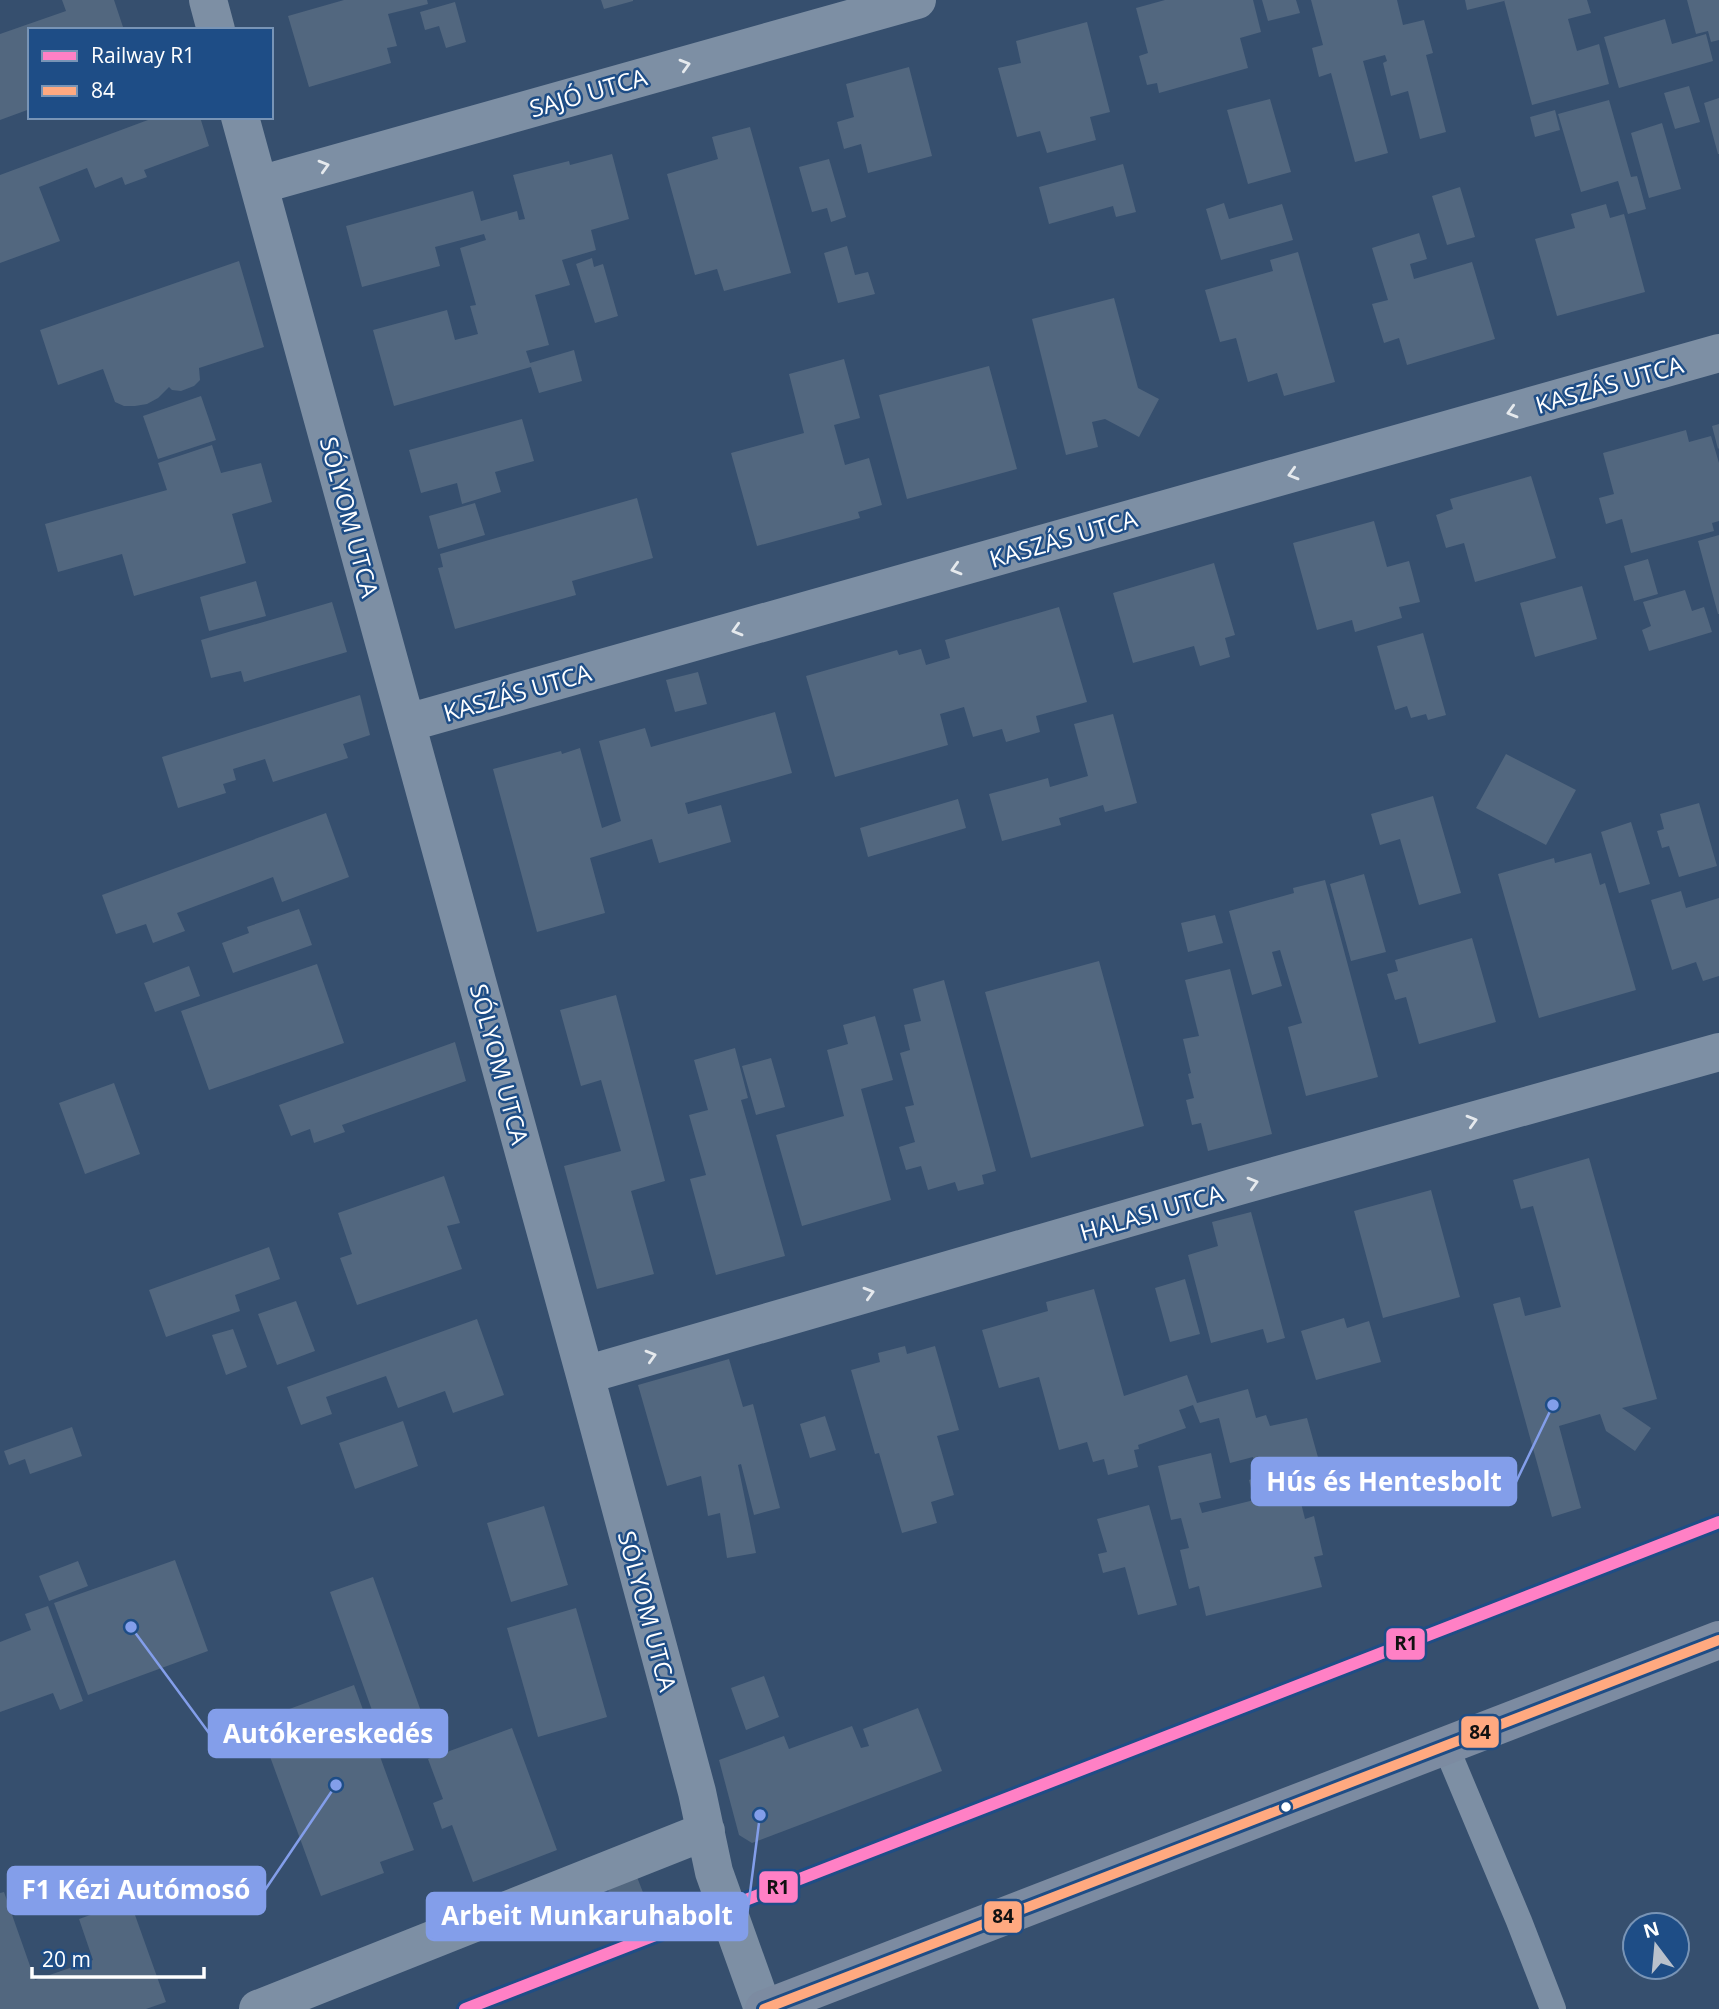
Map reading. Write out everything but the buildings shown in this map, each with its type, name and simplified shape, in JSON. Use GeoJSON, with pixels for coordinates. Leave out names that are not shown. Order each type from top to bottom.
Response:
{"type":"FeatureCollection","features":[{"type":"Feature","properties":{"kind":"main road"},"geometry":{"type":"LineString","coordinates":[[764,2009],[1719,1640]]}},
{"type":"Feature","properties":{"kind":"street"},"geometry":{"type":"LineString","coordinates":[[208,0],[215,28]]}},
{"type":"Feature","properties":{"kind":"street","name":"SAJÓ UTCA"},"geometry":{"type":"LineString","coordinates":[[258,185],[917,0]]}},
{"type":"Feature","properties":{"kind":"street","name":"SÓLYOM UTCA"},"geometry":{"type":"LineString","coordinates":[[241,119],[585,1375],[697,1792],[714,1872],[764,2009]]}},
{"type":"Feature","properties":{"kind":"street","name":"KASZÁS UTCA"},"geometry":{"type":"LineString","coordinates":[[407,723],[1719,353]]}},
{"type":"Feature","properties":{"kind":"street","name":"HALASI UTCA"},"geometry":{"type":"LineString","coordinates":[[585,1375],[1239,1186],[1719,1052]]}},
{"type":"Feature","properties":{"kind":"street"},"geometry":{"type":"LineString","coordinates":[[258,2009],[706,1831]]}},
{"type":"Feature","properties":{"kind":"lane"},"geometry":{"type":"LineString","coordinates":[[1446,1747],[1553,2009]]}},
{"type":"Feature","properties":{"kind":"rail line","name":"R1"},"geometry":{"type":"LineString","coordinates":[[465,2009],[1719,1522]]}},
{"type":"Feature","properties":{"kind":"transit line","name":"84"},"geometry":{"type":"LineString","coordinates":[[764,2009],[1719,1640]]}},
{"type":"Feature","properties":{"kind":"place","name":"Hús és Hentesbolt"},"geometry":{"type":"Point","coordinates":[1553,1405]}},
{"type":"Feature","properties":{"kind":"place","name":"Autókereskedés"},"geometry":{"type":"Point","coordinates":[131,1627]}},
{"type":"Feature","properties":{"kind":"place","name":"F1 Kézi Autómosó"},"geometry":{"type":"Point","coordinates":[336,1785]}},
{"type":"Feature","properties":{"kind":"place","name":"Arbeit Munkaruhabolt"},"geometry":{"type":"Point","coordinates":[760,1815]}}]}
